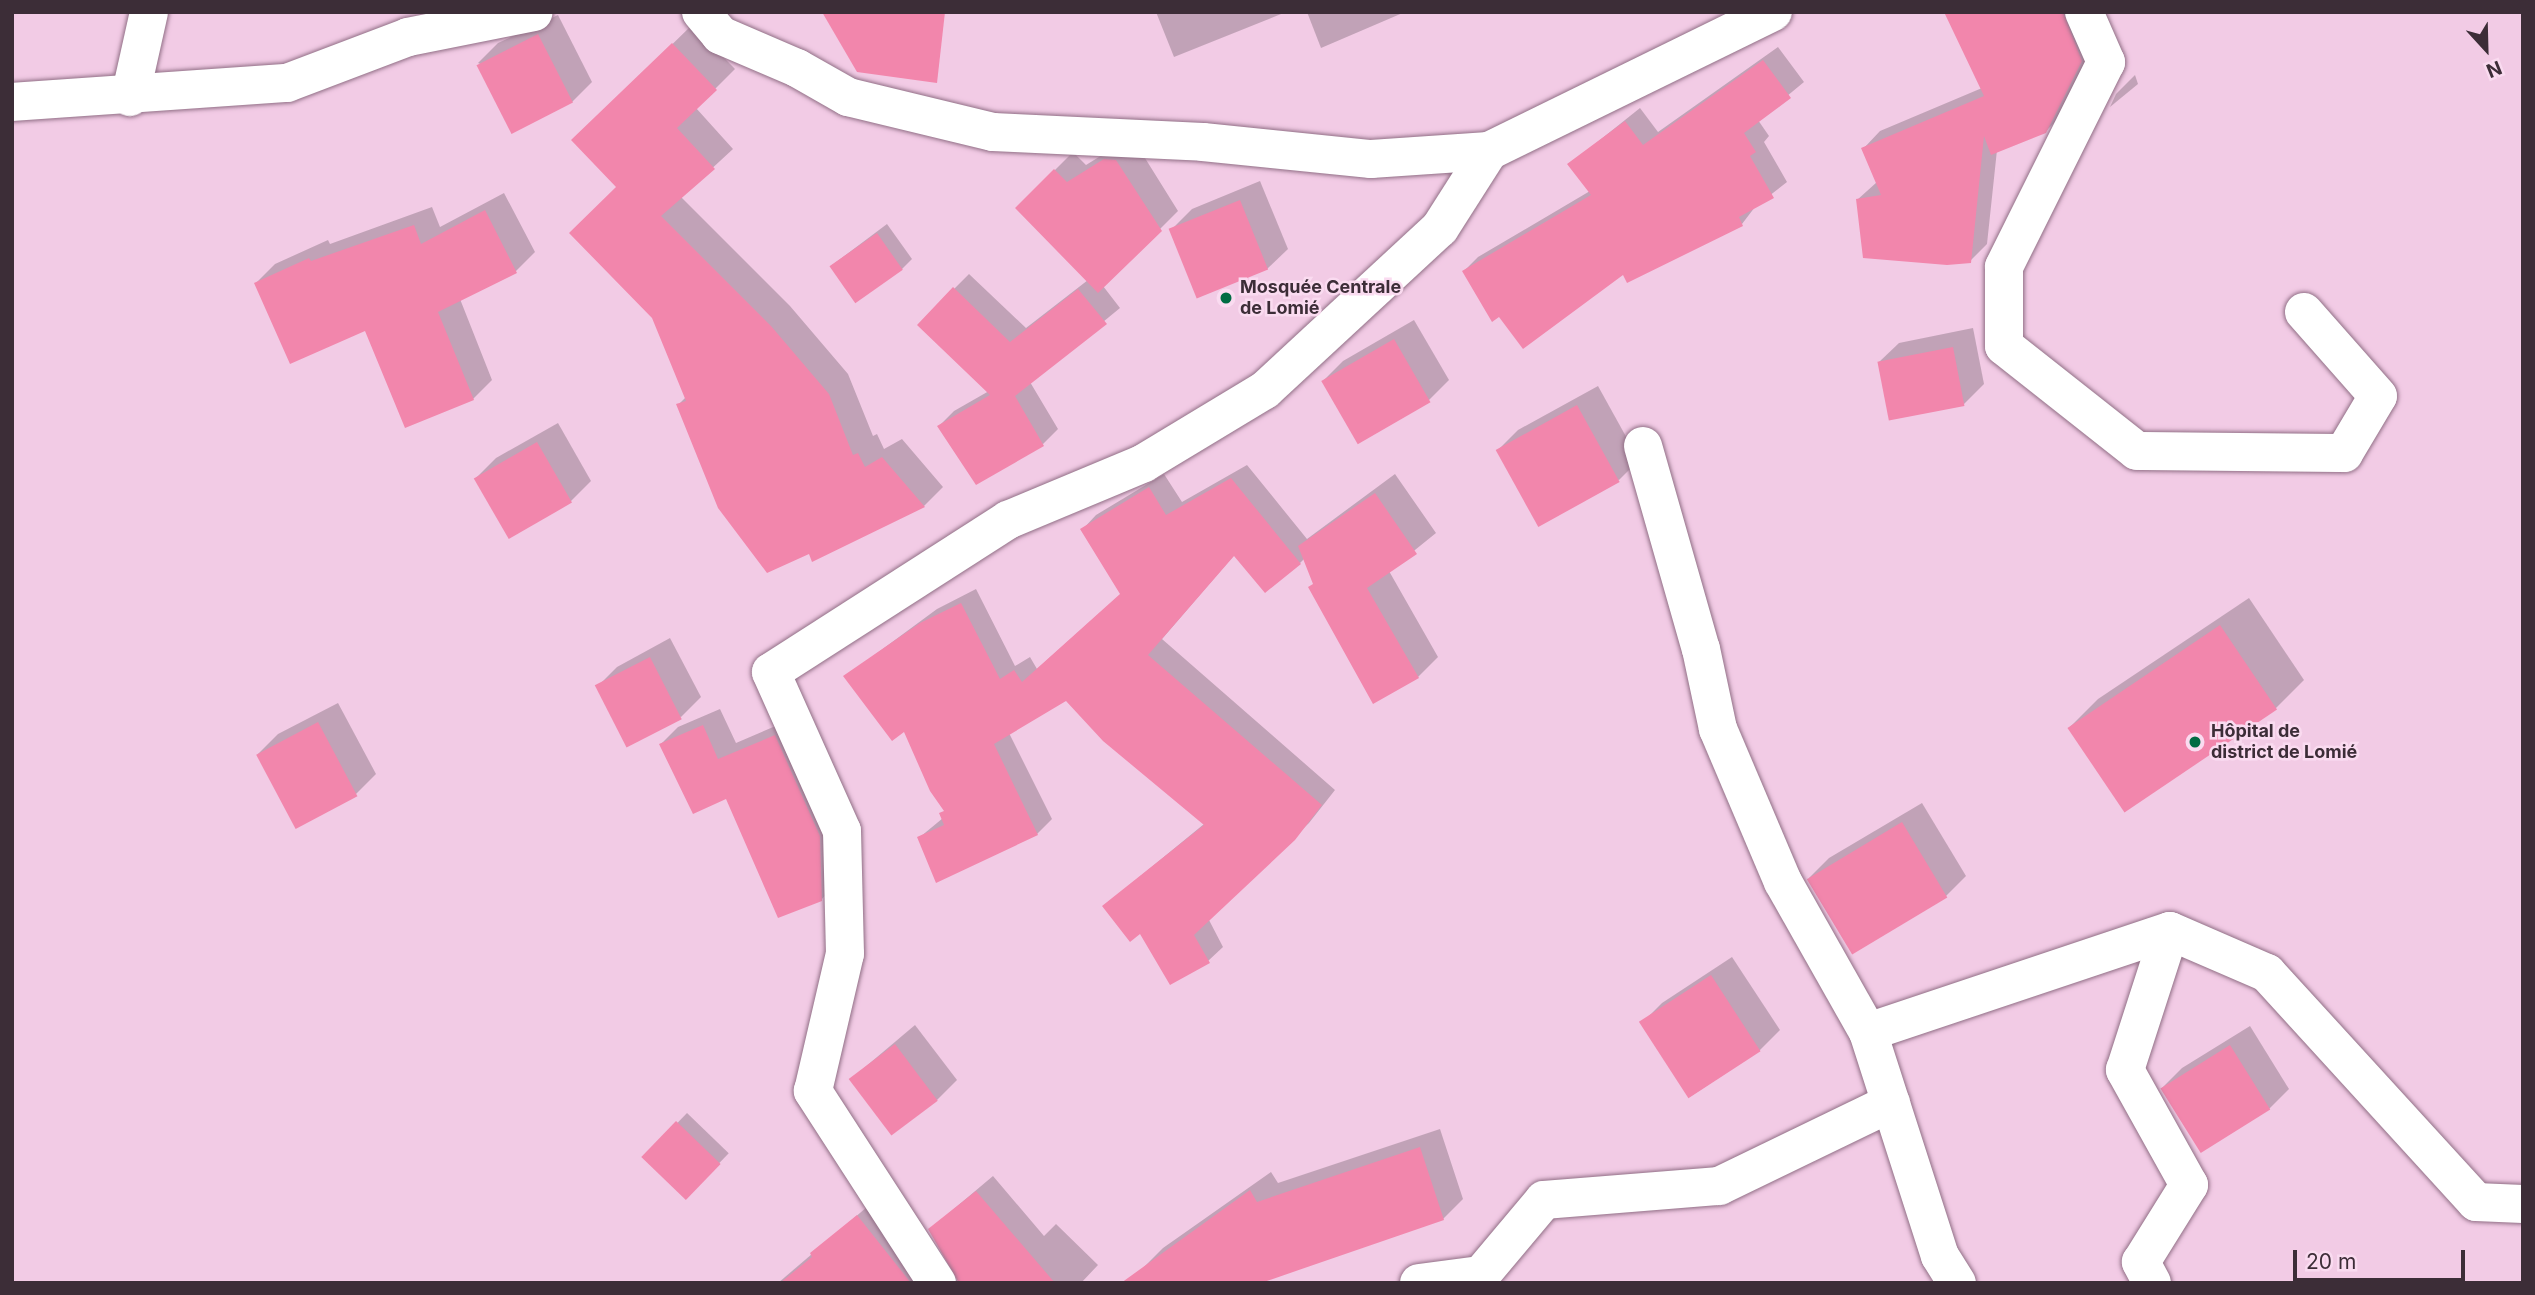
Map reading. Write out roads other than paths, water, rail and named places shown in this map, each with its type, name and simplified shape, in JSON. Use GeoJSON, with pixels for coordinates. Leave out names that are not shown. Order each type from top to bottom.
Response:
{"type":"FeatureCollection","features":[{"type":"Feature","properties":{"kind":"street"},"geometry":{"type":"LineString","coordinates":[[130,97],[149,12]]}},
{"type":"Feature","properties":{"kind":"street"},"geometry":{"type":"LineString","coordinates":[[12,102],[130,97],[286,83],[408,37],[534,12]]}},
{"type":"Feature","properties":{"kind":"street"},"geometry":{"type":"LineString","coordinates":[[701,12],[720,35],[797,68],[848,97],[993,132],[1203,142],[1371,159],[1489,151],[1773,12]]}},
{"type":"Feature","properties":{"kind":"street"},"geometry":{"type":"LineString","coordinates":[[2084,12],[2106,62],[2004,267],[2004,346],[2137,451],[2344,453],[2378,396],[2304,312]]}},
{"type":"Feature","properties":{"kind":"street"},"geometry":{"type":"LineString","coordinates":[[937,1283],[813,1091],[845,954],[842,831],[771,672],[1008,520],[1144,463],[1265,390],[1440,228],[1489,151]]}},
{"type":"Feature","properties":{"kind":"street"},"geometry":{"type":"LineString","coordinates":[[1643,446],[1701,649],[1717,729],[1783,882],[1868,1032],[1940,1256],[1957,1283]]}},
{"type":"Feature","properties":{"kind":"street"},"geometry":{"type":"LineString","coordinates":[[1868,1032],[2170,931],[2267,973],[2476,1202],[2523,1204]]}},
{"type":"Feature","properties":{"kind":"street"},"geometry":{"type":"LineString","coordinates":[[2152,1283],[2141,1262],[2189,1185],[2125,1070],[2170,931]]}},
{"type":"Feature","properties":{"kind":"street"},"geometry":{"type":"LineString","coordinates":[[1419,1283],[1481,1275],[1544,1200],[1719,1186],[1891,1103]]}},
{"type":"Feature","properties":{"kind":"place","name":"Mosquée Centrale de Lomié"},"geometry":{"type":"Point","coordinates":[1226,298]}},
{"type":"Feature","properties":{"kind":"place","name":"Hôpital de district de Lomié"},"geometry":{"type":"Point","coordinates":[2195,742]}}]}
